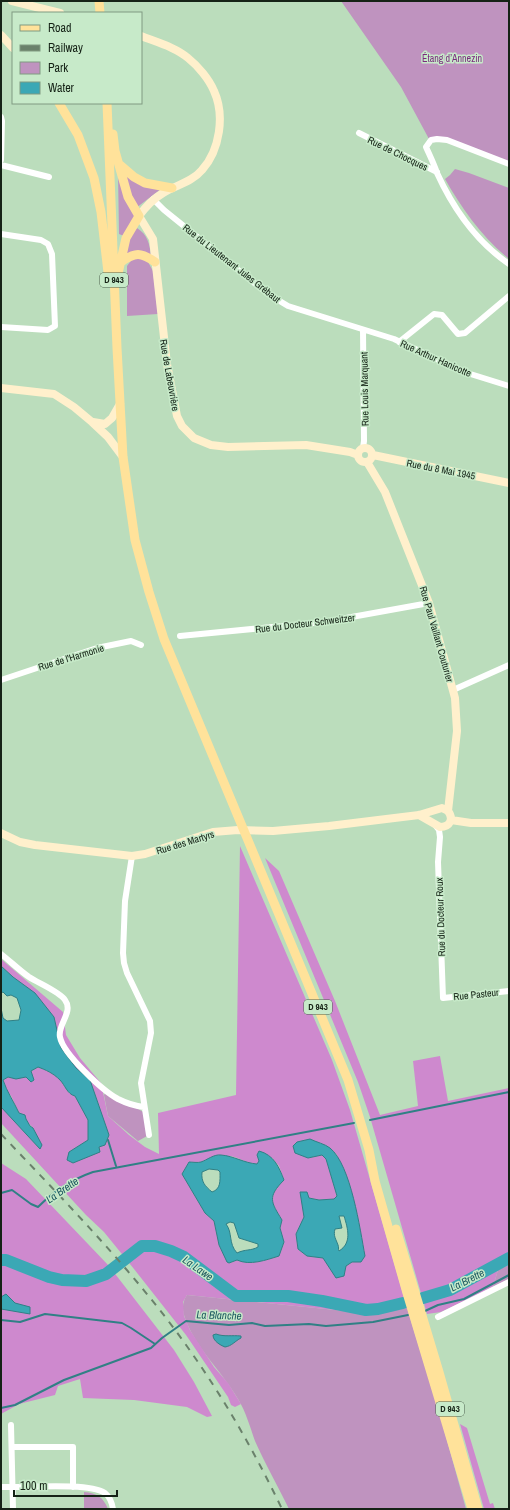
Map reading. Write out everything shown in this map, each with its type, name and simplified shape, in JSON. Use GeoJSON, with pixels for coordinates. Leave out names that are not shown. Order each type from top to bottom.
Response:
{"type":"FeatureCollection","features":[{"type":"Feature","properties":{"kind":"main road"},"geometry":{"type":"LineString","coordinates":[[99,1],[100,12]]}},
{"type":"Feature","properties":{"kind":"main road"},"geometry":{"type":"LineString","coordinates":[[60,104],[78,135],[94,178],[101,212],[108,280],[114,289]]}},
{"type":"Feature","properties":{"kind":"main road"},"geometry":{"type":"LineString","coordinates":[[107,104],[115,151],[128,197],[139,216],[126,238],[114,289]]}},
{"type":"Feature","properties":{"kind":"main road","name":"D 943"},"geometry":{"type":"LineString","coordinates":[[107,104],[114,289],[123,457],[135,540],[164,639],[348,1080],[425,1323],[478,1509]]}},
{"type":"Feature","properties":{"kind":"main road"},"geometry":{"type":"LineString","coordinates":[[120,165],[134,177],[145,183],[172,188]]}},
{"type":"Feature","properties":{"kind":"main road"},"geometry":{"type":"LineString","coordinates":[[121,262],[131,256],[142,254],[156,262]]}},
{"type":"Feature","properties":{"kind":"main road","name":"D 943"},"geometry":{"type":"LineString","coordinates":[[369,1150],[375,1180],[472,1509]]}},
{"type":"Feature","properties":{"kind":"street"},"geometry":{"type":"LineString","coordinates":[[12,1],[56,12]]}},
{"type":"Feature","properties":{"kind":"street"},"geometry":{"type":"LineString","coordinates":[[1,35],[12,47]]}},
{"type":"Feature","properties":{"kind":"street"},"geometry":{"type":"LineString","coordinates":[[139,216],[153,199],[172,188],[189,181],[202,170],[211,158],[218,135],[219,108],[214,92],[195,64],[188,57],[178,51],[142,36]]}},
{"type":"Feature","properties":{"kind":"street"},"geometry":{"type":"LineString","coordinates":[[1,117],[1,160]]}},
{"type":"Feature","properties":{"kind":"street","name":"Rue de Chocques"},"geometry":{"type":"LineString","coordinates":[[358,133],[437,172]]}},
{"type":"Feature","properties":{"kind":"street","name":"Rue de Chocques"},"geometry":{"type":"LineString","coordinates":[[509,164],[447,140],[431,140],[426,147],[437,172],[470,228],[495,254],[509,264]]}},
{"type":"Feature","properties":{"kind":"street"},"geometry":{"type":"LineString","coordinates":[[1,165],[49,177]]}},
{"type":"Feature","properties":{"kind":"street","name":"Rue du Lieutenant Jules Grébaut"},"geometry":{"type":"LineString","coordinates":[[153,199],[164,210],[268,294],[288,306],[363,330]]}},
{"type":"Feature","properties":{"kind":"street","name":"Rue de Labeuvrière"},"geometry":{"type":"LineString","coordinates":[[139,216],[153,239],[167,364],[177,416],[182,426],[194,438],[211,445],[228,447],[306,445],[350,452],[361,452]]}},
{"type":"Feature","properties":{"kind":"street"},"geometry":{"type":"LineString","coordinates":[[1,234],[41,240],[48,244],[52,254],[55,326],[48,330],[1,327]]}},
{"type":"Feature","properties":{"kind":"street"},"geometry":{"type":"LineString","coordinates":[[399,342],[434,314],[442,315],[458,334],[465,333],[509,296]]}},
{"type":"Feature","properties":{"kind":"street","name":"Rue Arthur Hanicotte"},"geometry":{"type":"LineString","coordinates":[[363,330],[399,342],[464,372],[509,386]]}},
{"type":"Feature","properties":{"kind":"street","name":"Rue Louis Marquant"},"geometry":{"type":"LineString","coordinates":[[361,452],[364,441],[363,330]]}},
{"type":"Feature","properties":{"kind":"street"},"geometry":{"type":"LineString","coordinates":[[1,388],[54,394],[92,422],[108,437],[123,457]]}},
{"type":"Feature","properties":{"kind":"street"},"geometry":{"type":"LineString","coordinates":[[92,422],[105,424],[112,418],[120,404]]}},
{"type":"Feature","properties":{"kind":"street"},"geometry":{"type":"LineString","coordinates":[[370,449],[373,455],[371,460],[367,462],[362,461],[361,452],[370,449]]}},
{"type":"Feature","properties":{"kind":"street","name":"Rue du 8 Mai 1945"},"geometry":{"type":"LineString","coordinates":[[373,455],[509,483]]}},
{"type":"Feature","properties":{"kind":"street","name":"Rue Paul Vaillant Couturier"},"geometry":{"type":"LineString","coordinates":[[367,462],[385,492],[429,603],[453,690],[456,706],[457,732],[448,811]]}},
{"type":"Feature","properties":{"kind":"street","name":"Rue du Docteur Schweitzer"},"geometry":{"type":"LineString","coordinates":[[180,636],[324,622],[429,603]]}},
{"type":"Feature","properties":{"kind":"street","name":"Rue de l'Harmonie"},"geometry":{"type":"LineString","coordinates":[[1,679],[97,648],[131,641],[141,645]]}},
{"type":"Feature","properties":{"kind":"street"},"geometry":{"type":"LineString","coordinates":[[453,690],[509,665]]}},
{"type":"Feature","properties":{"kind":"street","name":"Rue Paul Vaillant Couturier"},"geometry":{"type":"LineString","coordinates":[[437,810],[449,794]]}},
{"type":"Feature","properties":{"kind":"street"},"geometry":{"type":"LineString","coordinates":[[434,824],[432,816],[437,810],[446,809],[451,817],[448,823]]}},
{"type":"Feature","properties":{"kind":"street","name":"Rue des Martyrs"},"geometry":{"type":"LineString","coordinates":[[1,833],[20,842],[35,845],[132,856],[145,854],[213,832],[238,830],[273,831],[329,826],[419,815],[437,810]]}},
{"type":"Feature","properties":{"kind":"street"},"geometry":{"type":"LineString","coordinates":[[419,815],[440,827],[448,823],[509,823]]}},
{"type":"Feature","properties":{"kind":"street","name":"Rue du Docteur Roux"},"geometry":{"type":"LineString","coordinates":[[440,837],[448,823]]}},
{"type":"Feature","properties":{"kind":"street","name":"Rue du Docteur Roux"},"geometry":{"type":"LineString","coordinates":[[434,824],[439,830],[440,837],[438,862],[443,998]]}},
{"type":"Feature","properties":{"kind":"street"},"geometry":{"type":"LineString","coordinates":[[132,856],[125,901],[123,953],[127,973],[150,1021],[151,1033],[141,1082],[149,1135]]}},
{"type":"Feature","properties":{"kind":"street"},"geometry":{"type":"LineString","coordinates":[[1,954],[28,977],[59,994],[65,1000],[68,1007],[60,1029],[60,1037],[64,1048],[74,1060],[92,1078],[116,1098],[133,1105],[144,1107]]}},
{"type":"Feature","properties":{"kind":"street","name":"Rue Pasteur"},"geometry":{"type":"LineString","coordinates":[[443,998],[509,991]]}},
{"type":"Feature","properties":{"kind":"street"},"geometry":{"type":"LineString","coordinates":[[438,1317],[509,1282]]}},
{"type":"Feature","properties":{"kind":"street"},"geometry":{"type":"LineString","coordinates":[[11,1425],[13,1509]]}},
{"type":"Feature","properties":{"kind":"street"},"geometry":{"type":"LineString","coordinates":[[12,1447],[73,1447],[73,1487]]}},
{"type":"Feature","properties":{"kind":"street"},"geometry":{"type":"LineString","coordinates":[[1,1487],[93,1488],[101,1491],[110,1498],[114,1509]]}},
{"type":"Feature","properties":{"kind":"green space","name":"Étang d’Annezin"},"geometry":{"type":"Polygon","coordinates":[[[341,1],[509,1],[509,162],[445,137],[429,139],[401,87],[341,1]]]}},
{"type":"Feature","properties":{"kind":"green space"},"geometry":{"type":"Polygon","coordinates":[[[455,169],[509,188],[509,259],[481,232],[473,222],[445,179],[455,169]]]}},
{"type":"Feature","properties":{"kind":"green space"},"geometry":{"type":"Polygon","coordinates":[[[123,171],[161,189],[136,208],[123,171]]]}},
{"type":"Feature","properties":{"kind":"green space"},"geometry":{"type":"Polygon","coordinates":[[[118,173],[135,216],[124,236],[119,234],[118,173]]]}},
{"type":"Feature","properties":{"kind":"green space"},"geometry":{"type":"Polygon","coordinates":[[[137,228],[144,234],[148,241],[151,257],[125,256],[127,240],[137,228]]]}},
{"type":"Feature","properties":{"kind":"green space"},"geometry":{"type":"Polygon","coordinates":[[[141,257],[148,262],[153,271],[158,314],[127,316],[127,266],[133,258],[141,257]]]}},
{"type":"Feature","properties":{"kind":"green space"},"geometry":{"type":"Polygon","coordinates":[[[107,1091],[145,1113],[149,1135],[138,1141],[108,1116],[104,1095],[107,1091]]]}},
{"type":"Feature","properties":{"kind":"green space"},"geometry":{"type":"Polygon","coordinates":[[[509,1265],[509,1279],[493,1287],[498,1270],[509,1265]]]}},
{"type":"Feature","properties":{"kind":"green space"},"geometry":{"type":"Polygon","coordinates":[[[187,1295],[375,1314],[407,1308],[440,1415],[466,1509],[289,1509],[259,1450],[241,1404],[232,1389],[202,1350],[190,1329],[183,1312],[183,1303],[187,1295]]]}},
{"type":"Feature","properties":{"kind":"green space"},"geometry":{"type":"Polygon","coordinates":[[[84,1492],[93,1493],[99,1496],[104,1501],[108,1509],[84,1509],[84,1492]]]}},
{"type":"Feature","properties":{"kind":"shaded area"},"geometry":{"type":"Polygon","coordinates":[[[240,846],[332,1060],[350,1110],[407,1308],[375,1314],[187,1295],[183,1302],[184,1316],[190,1330],[214,1367],[228,1383],[241,1404],[235,1407],[231,1405],[228,1397],[186,1335],[104,1232],[86,1215],[1,1123],[1,1107],[39,1148],[33,1128],[19,1113],[3,1080],[8,1077],[21,1077],[38,1067],[55,1075],[60,1080],[68,1091],[75,1096],[88,1120],[88,1140],[69,1152],[73,1163],[99,1152],[99,1147],[105,1145],[109,1135],[90,1080],[76,1068],[61,1047],[58,1037],[13,977],[1,966],[1,959],[63,1012],[66,1035],[80,1058],[101,1083],[108,1116],[145,1147],[159,1154],[158,1113],[236,1095],[240,846]],[[310,1139],[308,1158],[322,1155],[326,1159],[337,1196],[334,1199],[319,1200],[309,1198],[304,1217],[296,1234],[298,1249],[307,1256],[323,1258],[346,1266],[352,1262],[361,1262],[337,1155],[329,1147],[310,1139]],[[221,1155],[201,1162],[189,1162],[182,1174],[205,1213],[214,1221],[219,1245],[230,1263],[237,1260],[242,1262],[258,1262],[279,1256],[284,1243],[280,1228],[282,1220],[275,1209],[272,1200],[275,1191],[284,1180],[279,1166],[272,1158],[259,1161],[257,1164],[232,1156],[221,1155]]]}},
{"type":"Feature","properties":{"kind":"shaded area"},"geometry":{"type":"Polygon","coordinates":[[[265,858],[279,871],[335,1001],[380,1115],[418,1106],[413,1061],[440,1056],[448,1101],[509,1088],[509,1265],[498,1270],[493,1287],[441,1312],[427,1314],[370,1117],[358,1082],[265,858]]]}},
{"type":"Feature","properties":{"kind":"shaded area"},"geometry":{"type":"Polygon","coordinates":[[[1,1163],[26,1179],[109,1266],[174,1350],[194,1382],[212,1416],[207,1417],[187,1407],[134,1400],[83,1398],[80,1379],[58,1386],[55,1395],[19,1404],[1,1414],[1,1163]]]}},
{"type":"Feature","properties":{"kind":"shaded area"},"geometry":{"type":"Polygon","coordinates":[[[460,1424],[467,1428],[490,1504],[493,1503],[495,1509],[484,1509],[460,1424]]]}},
{"type":"Feature","properties":{"kind":"water"},"geometry":{"type":"Polygon","coordinates":[[[1,966],[35,993],[54,1017],[61,1048],[76,1068],[90,1080],[109,1135],[105,1145],[99,1147],[100,1152],[73,1163],[67,1160],[69,1152],[88,1140],[88,1120],[75,1096],[68,1091],[62,1082],[47,1071],[38,1067],[31,1071],[34,1080],[31,1082],[26,1077],[16,1079],[8,1077],[3,1080],[6,1089],[19,1113],[25,1115],[30,1126],[33,1128],[42,1145],[40,1149],[1,1107],[1,1008],[3,1018],[7,1021],[19,1020],[21,1010],[17,998],[11,995],[7,996],[3,992],[1,993],[1,966]]]}},
{"type":"Feature","properties":{"kind":"water"},"geometry":{"type":"Polygon","coordinates":[[[310,1139],[326,1145],[337,1156],[344,1168],[354,1198],[365,1256],[361,1262],[352,1262],[346,1266],[344,1276],[336,1278],[323,1258],[307,1256],[298,1249],[296,1234],[304,1217],[300,1192],[307,1192],[309,1198],[319,1200],[334,1199],[337,1196],[326,1159],[322,1155],[308,1158],[295,1153],[293,1146],[297,1142],[310,1139]],[[339,1216],[342,1228],[335,1229],[334,1231],[339,1251],[346,1244],[348,1235],[344,1216],[339,1216]]]}},
{"type":"Feature","properties":{"kind":"water"},"geometry":{"type":"Polygon","coordinates":[[[259,1151],[269,1155],[278,1166],[284,1180],[275,1191],[272,1200],[275,1209],[282,1220],[280,1228],[284,1242],[279,1256],[258,1262],[242,1262],[237,1260],[229,1263],[227,1262],[219,1245],[214,1221],[205,1213],[182,1174],[189,1162],[200,1162],[213,1156],[221,1155],[257,1164],[259,1161],[257,1155],[259,1151]],[[209,1169],[202,1172],[202,1178],[205,1186],[212,1192],[218,1187],[220,1172],[218,1170],[209,1169]],[[230,1222],[226,1224],[232,1246],[237,1253],[258,1247],[258,1244],[239,1238],[234,1223],[230,1222]]]}},
{"type":"Feature","properties":{"kind":"water"},"geometry":{"type":"Polygon","coordinates":[[[6,1294],[15,1303],[30,1307],[30,1314],[1,1309],[1,1297],[6,1294]]]}},
{"type":"Feature","properties":{"kind":"water"},"geometry":{"type":"Polygon","coordinates":[[[216,1334],[225,1336],[241,1336],[241,1338],[232,1345],[225,1347],[215,1341],[213,1335],[216,1334]]]}},
{"type":"Feature","properties":{"kind":"waterway"},"geometry":{"type":"LineString","coordinates":[[370,1120],[509,1092]]}},
{"type":"Feature","properties":{"kind":"waterway"},"geometry":{"type":"LineString","coordinates":[[1,1193],[12,1190],[31,1204],[38,1207],[64,1186],[93,1172],[354,1123]]}},
{"type":"Feature","properties":{"kind":"waterway"},"geometry":{"type":"LineString","coordinates":[[108,1140],[116,1166]]}},
{"type":"Feature","properties":{"kind":"waterway","name":"La Lawe"},"geometry":{"type":"LineString","coordinates":[[1,1260],[6,1260],[49,1277],[62,1280],[86,1281],[106,1274],[142,1246],[155,1246],[184,1257],[236,1296],[288,1296],[366,1310],[378,1309],[403,1303]]}},
{"type":"Feature","properties":{"kind":"waterway","name":"La Brette"},"geometry":{"type":"LineString","coordinates":[[423,1298],[450,1290],[509,1258]]}},
{"type":"Feature","properties":{"kind":"waterway","name":"La Blanche"},"geometry":{"type":"LineString","coordinates":[[425,1311],[438,1305],[464,1299],[509,1275]]}},
{"type":"Feature","properties":{"kind":"waterway"},"geometry":{"type":"LineString","coordinates":[[1,1320],[20,1322],[45,1314],[122,1323],[155,1344]]}},
{"type":"Feature","properties":{"kind":"waterway","name":"La Blanche"},"geometry":{"type":"LineString","coordinates":[[1,1408],[15,1405],[64,1380],[151,1348],[186,1321],[229,1325],[252,1323],[265,1326],[309,1324],[326,1326],[373,1322],[408,1315]]}},
{"type":"Feature","properties":{"kind":"railway"},"geometry":{"type":"LineString","coordinates":[[1,1134],[102,1241],[177,1332],[194,1356],[241,1431],[282,1509]]}}]}
